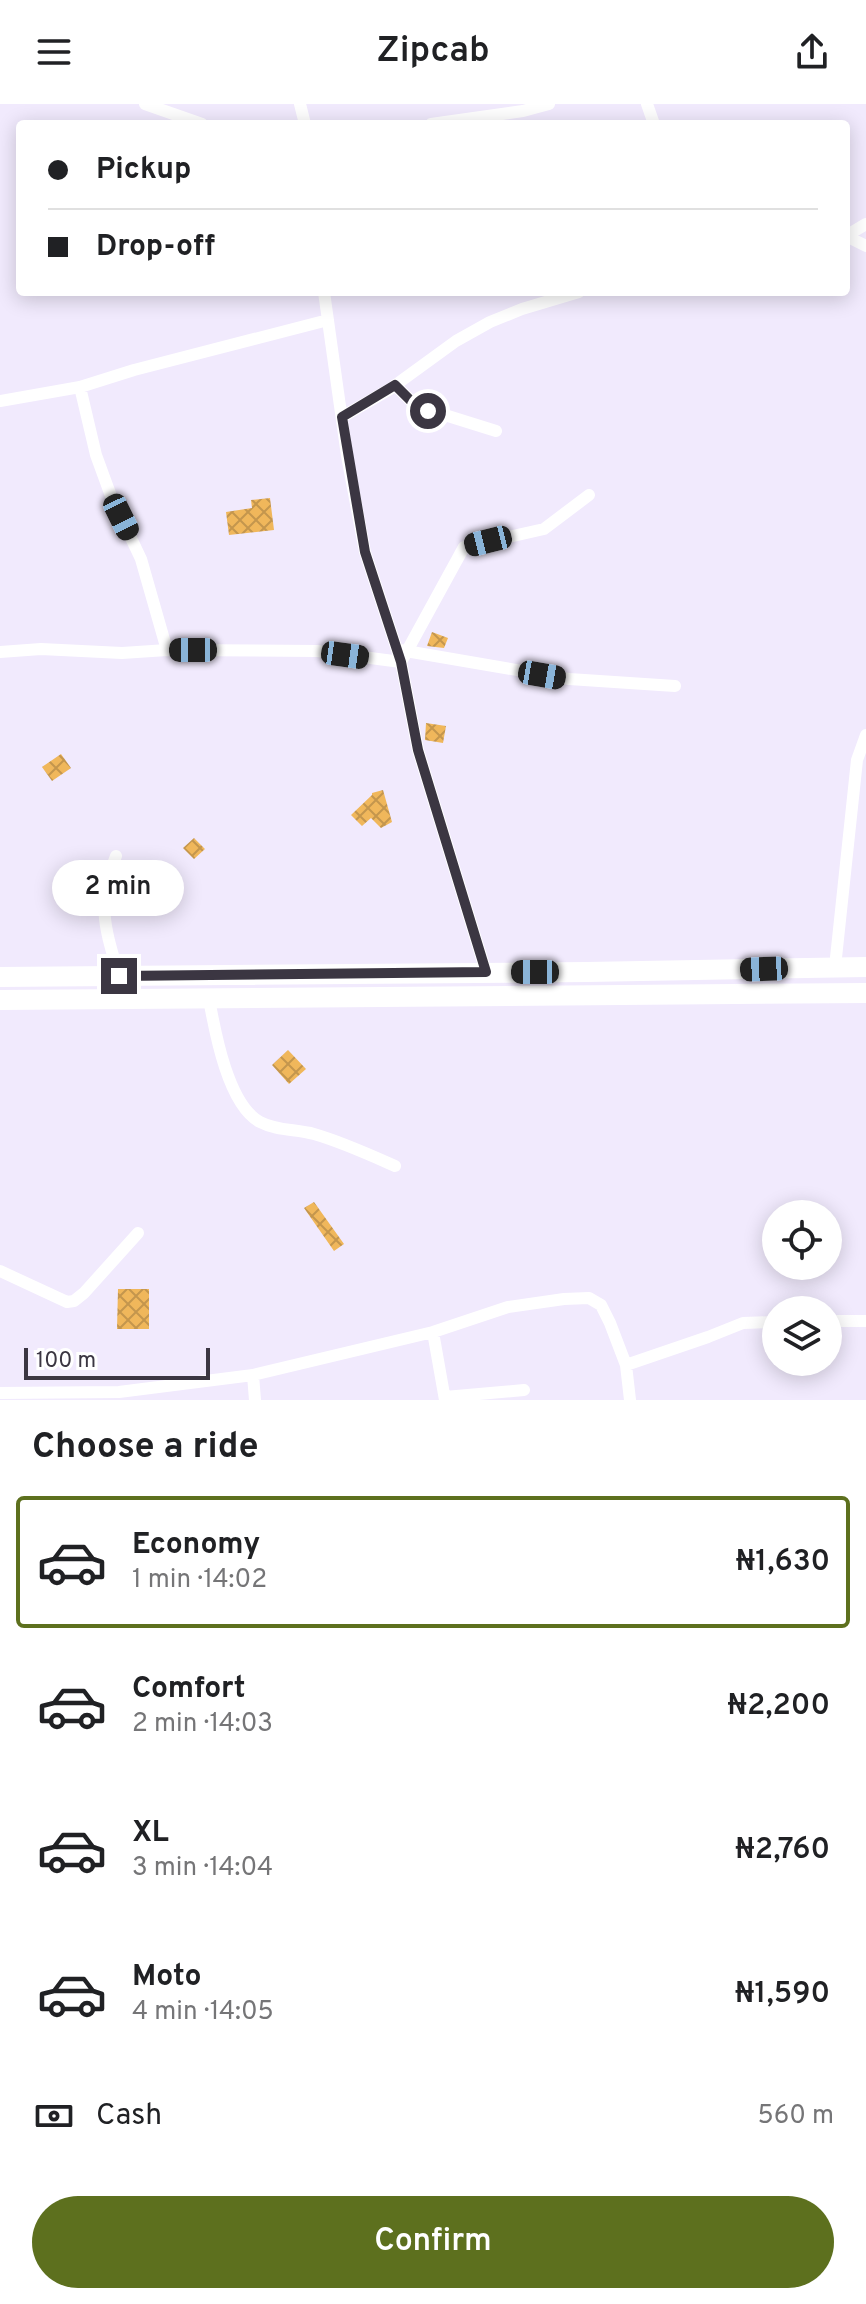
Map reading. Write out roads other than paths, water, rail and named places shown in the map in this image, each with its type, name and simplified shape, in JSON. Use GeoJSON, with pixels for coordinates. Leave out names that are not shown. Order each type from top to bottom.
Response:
{"type":"FeatureCollection","features":[{"type":"Feature","properties":{"kind":"highway"},"geometry":{"type":"LineString","coordinates":[[0,977],[866,967]]}},
{"type":"Feature","properties":{"kind":"highway"},"geometry":{"type":"LineString","coordinates":[[0,1000],[866,993]]}},
{"type":"Feature","properties":{"kind":"street"},"geometry":{"type":"LineString","coordinates":[[145,104],[191,120]]}},
{"type":"Feature","properties":{"kind":"street"},"geometry":{"type":"LineString","coordinates":[[459,120],[549,104]]}},
{"type":"Feature","properties":{"kind":"street"},"geometry":{"type":"LineString","coordinates":[[325,296],[365,552],[402,655],[418,750],[486,972]]}},
{"type":"Feature","properties":{"kind":"street"},"geometry":{"type":"LineString","coordinates":[[342,417],[490,322],[566,296]]}},
{"type":"Feature","properties":{"kind":"street"},"geometry":{"type":"LineString","coordinates":[[0,401],[80,387],[328,320]]}},
{"type":"Feature","properties":{"kind":"street"},"geometry":{"type":"LineString","coordinates":[[395,385],[416,406],[496,431]]}},
{"type":"Feature","properties":{"kind":"street"},"geometry":{"type":"LineString","coordinates":[[80,387],[96,455],[111,496],[141,559],[167,650]]}},
{"type":"Feature","properties":{"kind":"street"},"geometry":{"type":"LineString","coordinates":[[402,655],[464,547],[544,529],[589,495]]}},
{"type":"Feature","properties":{"kind":"street"},"geometry":{"type":"LineString","coordinates":[[0,652],[41,649],[122,653],[167,650],[317,651],[402,655],[569,679],[675,686]]}},
{"type":"Feature","properties":{"kind":"street"},"geometry":{"type":"LineString","coordinates":[[835,967],[857,760],[866,735]]}},
{"type":"Feature","properties":{"kind":"street"},"geometry":{"type":"LineString","coordinates":[[116,856],[107,876],[103,899],[107,934],[119,976]]}},
{"type":"Feature","properties":{"kind":"street"},"geometry":{"type":"LineString","coordinates":[[209,999],[220,1053],[240,1101],[258,1121],[340,1142],[395,1166]]}},
{"type":"Feature","properties":{"kind":"street"},"geometry":{"type":"LineString","coordinates":[[0,1271],[67,1302],[74,1301],[138,1233]]}},
{"type":"Feature","properties":{"kind":"street"},"geometry":{"type":"LineString","coordinates":[[0,1393],[119,1392],[253,1375],[433,1332],[508,1307],[589,1298],[601,1305],[626,1365],[630,1400]]}},
{"type":"Feature","properties":{"kind":"street"},"geometry":{"type":"LineString","coordinates":[[842,1321],[866,1321]]}},
{"type":"Feature","properties":{"kind":"street"},"geometry":{"type":"LineString","coordinates":[[626,1365],[743,1323],[762,1322]]}},
{"type":"Feature","properties":{"kind":"street"},"geometry":{"type":"LineString","coordinates":[[433,1332],[445,1398],[524,1390]]}},
{"type":"Feature","properties":{"kind":"street"},"geometry":{"type":"LineString","coordinates":[[253,1375],[255,1400]]}}]}
